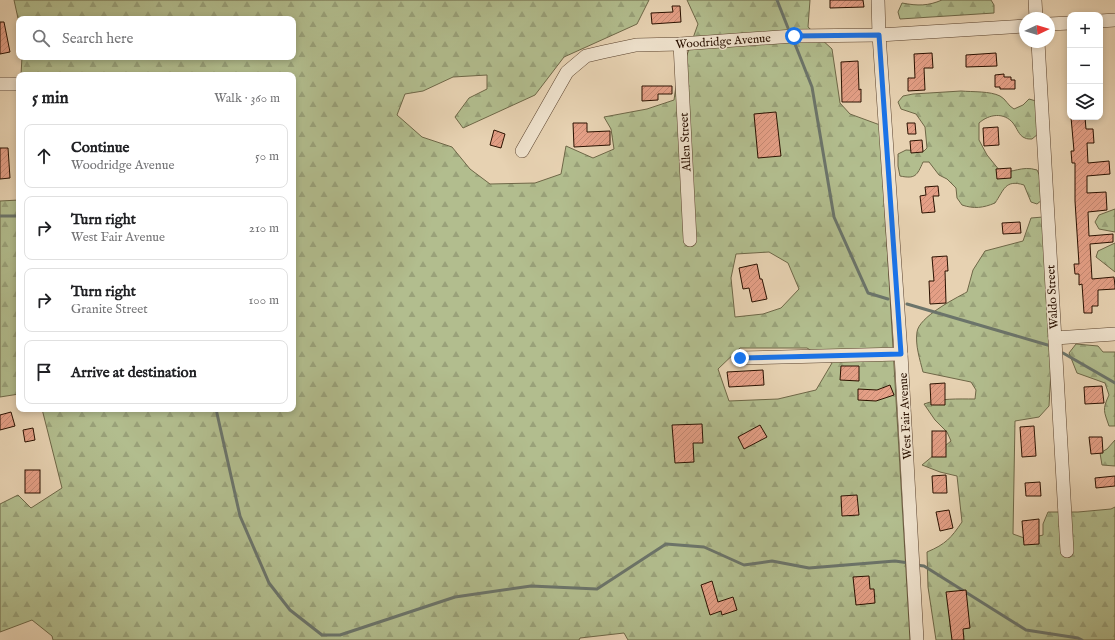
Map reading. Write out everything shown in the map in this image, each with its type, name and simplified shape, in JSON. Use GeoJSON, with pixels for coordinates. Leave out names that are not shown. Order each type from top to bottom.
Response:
{"type":"FeatureCollection","features":[{"type":"Feature","properties":{"kind":"street","name":"West Fair Avenue"},"geometry":{"type":"LineString","coordinates":[[878,0],[879,35],[901,354],[917,640]]}},
{"type":"Feature","properties":{"kind":"street"},"geometry":{"type":"LineString","coordinates":[[1035,0],[1036,12]]}},
{"type":"Feature","properties":{"kind":"street"},"geometry":{"type":"LineString","coordinates":[[1103,21],[1115,20]]}},
{"type":"Feature","properties":{"kind":"street"},"geometry":{"type":"LineString","coordinates":[[1055,24],[1067,23]]}},
{"type":"Feature","properties":{"kind":"street","name":"Woodridge Avenue"},"geometry":{"type":"LineString","coordinates":[[522,151],[567,72],[586,56],[636,45],[680,44],[794,36],[879,35],[1019,26]]}},
{"type":"Feature","properties":{"kind":"street","name":"Allen Street"},"geometry":{"type":"LineString","coordinates":[[680,44],[690,240]]}},
{"type":"Feature","properties":{"kind":"street","name":"Waldo Street"},"geometry":{"type":"LineString","coordinates":[[1038,48],[1067,551]]}},
{"type":"Feature","properties":{"kind":"street"},"geometry":{"type":"LineString","coordinates":[[0,84],[16,84]]}},
{"type":"Feature","properties":{"kind":"street"},"geometry":{"type":"LineString","coordinates":[[1054,338],[1115,334]]}},
{"type":"Feature","properties":{"kind":"street"},"geometry":{"type":"LineString","coordinates":[[740,358],[901,354]]}},
{"type":"Feature","properties":{"kind":"green space"},"geometry":{"type":"Polygon","coordinates":[[[14,0],[649,0],[637,24],[564,57],[535,95],[463,128],[455,117],[469,98],[487,89],[487,75],[453,77],[423,91],[405,94],[397,115],[422,137],[452,147],[470,169],[490,184],[535,183],[561,174],[566,146],[593,158],[614,149],[611,129],[604,117],[647,109],[674,100],[676,86],[698,24],[687,0],[810,0],[808,27],[832,49],[840,103],[850,114],[880,125],[910,640],[628,640],[624,633],[580,638],[579,640],[53,640],[52,636],[32,620],[0,632],[0,504],[18,495],[31,508],[62,488],[43,412],[296,412],[296,72],[21,72],[22,60],[296,60],[296,16],[17,16],[14,0]],[[769,252],[736,254],[731,278],[735,317],[763,314],[781,308],[799,289],[788,263],[769,252]],[[740,348],[718,369],[729,401],[778,399],[816,390],[832,363],[807,348],[740,348]]]}},
{"type":"Feature","properties":{"kind":"green space"},"geometry":{"type":"Polygon","coordinates":[[[942,0],[991,0],[994,5],[994,13],[900,19],[898,12],[902,3],[923,5],[942,0]]]}},
{"type":"Feature","properties":{"kind":"green space"},"geometry":{"type":"Polygon","coordinates":[[[961,91],[996,94],[1002,97],[1014,109],[1023,105],[1029,99],[1036,101],[1038,134],[1032,139],[1027,139],[1021,136],[1009,119],[1001,116],[992,116],[979,123],[979,140],[987,155],[1000,171],[1005,172],[1026,168],[1037,170],[1041,178],[1042,200],[1037,204],[1031,202],[1024,185],[1013,183],[1003,190],[995,203],[978,207],[962,205],[957,198],[956,188],[947,179],[939,175],[929,162],[923,162],[919,171],[912,177],[900,176],[898,154],[906,150],[924,151],[927,148],[925,127],[916,114],[901,109],[898,102],[903,96],[913,94],[961,91]]]}},
{"type":"Feature","properties":{"kind":"green space"},"geometry":{"type":"Polygon","coordinates":[[[16,200],[16,394],[0,397],[0,201],[16,200]]]}},
{"type":"Feature","properties":{"kind":"green space"},"geometry":{"type":"Polygon","coordinates":[[[1115,209],[1115,232],[1099,229],[1095,222],[1099,215],[1115,209]]]}},
{"type":"Feature","properties":{"kind":"green space"},"geometry":{"type":"Polygon","coordinates":[[[1043,217],[1051,371],[1049,406],[1039,417],[1015,421],[1013,534],[1027,539],[1043,535],[1043,524],[1048,512],[1078,512],[1111,509],[1115,507],[1115,640],[936,640],[928,587],[927,552],[948,540],[962,522],[957,476],[940,472],[922,465],[951,441],[947,432],[935,420],[924,404],[943,400],[975,399],[976,390],[971,382],[923,372],[917,347],[917,332],[919,326],[930,315],[967,292],[973,270],[985,251],[1023,241],[1031,218],[1043,217]]]}},
{"type":"Feature","properties":{"kind":"green space"},"geometry":{"type":"Polygon","coordinates":[[[1115,243],[1115,272],[1096,257],[1098,251],[1115,243]]]}},
{"type":"Feature","properties":{"kind":"green space"},"geometry":{"type":"Polygon","coordinates":[[[1076,344],[1098,346],[1103,352],[1115,352],[1115,426],[1109,426],[1105,414],[1105,404],[1109,395],[1105,383],[1077,373],[1069,353],[1076,344]]]}},
{"type":"Feature","properties":{"kind":"green space"},"geometry":{"type":"Polygon","coordinates":[[[1115,440],[1115,466],[1102,465],[1100,453],[1107,449],[1115,440]]]}},
{"type":"Feature","properties":{"kind":"building"},"geometry":{"type":"Polygon","coordinates":[[[830,0],[863,0],[864,7],[830,8],[830,0]]]}},
{"type":"Feature","properties":{"kind":"building"},"geometry":{"type":"Polygon","coordinates":[[[672,6],[680,6],[681,22],[652,24],[651,13],[673,12],[672,6]]]}},
{"type":"Feature","properties":{"kind":"building"},"geometry":{"type":"Polygon","coordinates":[[[0,22],[4,22],[10,52],[0,54],[0,22]]]}},
{"type":"Feature","properties":{"kind":"building"},"geometry":{"type":"Polygon","coordinates":[[[932,53],[933,68],[924,68],[925,90],[908,91],[908,78],[915,78],[914,54],[932,53]]]}},
{"type":"Feature","properties":{"kind":"building"},"geometry":{"type":"Polygon","coordinates":[[[996,53],[997,66],[966,67],[966,55],[996,53]]]}},
{"type":"Feature","properties":{"kind":"building"},"geometry":{"type":"Polygon","coordinates":[[[858,61],[861,102],[842,102],[841,62],[858,61]]]}},
{"type":"Feature","properties":{"kind":"building"},"geometry":{"type":"Polygon","coordinates":[[[1004,74],[1004,77],[1011,77],[1011,80],[1015,80],[1015,89],[1000,89],[1000,87],[995,87],[995,75],[1004,74]]]}},
{"type":"Feature","properties":{"kind":"building"},"geometry":{"type":"Polygon","coordinates":[[[642,86],[672,86],[672,94],[658,94],[658,100],[642,101],[642,86]]]}},
{"type":"Feature","properties":{"kind":"building"},"geometry":{"type":"Polygon","coordinates":[[[776,112],[781,156],[758,158],[754,114],[776,112]]]}},
{"type":"Feature","properties":{"kind":"building"},"geometry":{"type":"Polygon","coordinates":[[[1071,120],[1085,120],[1086,129],[1093,129],[1094,143],[1087,143],[1088,163],[1109,161],[1110,174],[1087,176],[1087,193],[1106,192],[1107,210],[1088,212],[1089,236],[1113,234],[1113,242],[1090,244],[1092,279],[1114,277],[1115,286],[1115,289],[1098,290],[1098,306],[1092,306],[1092,313],[1084,313],[1082,284],[1079,285],[1079,274],[1075,274],[1074,264],[1079,264],[1075,201],[1075,163],[1072,163],[1071,151],[1074,151],[1071,120]]]}},
{"type":"Feature","properties":{"kind":"building"},"geometry":{"type":"Polygon","coordinates":[[[573,123],[587,123],[587,132],[610,131],[610,145],[574,147],[573,123]]]}},
{"type":"Feature","properties":{"kind":"building"},"geometry":{"type":"Polygon","coordinates":[[[907,123],[915,123],[916,134],[908,134],[907,123]]]}},
{"type":"Feature","properties":{"kind":"building"},"geometry":{"type":"Polygon","coordinates":[[[998,127],[999,145],[984,146],[983,128],[998,127]]]}},
{"type":"Feature","properties":{"kind":"building"},"geometry":{"type":"Polygon","coordinates":[[[494,130],[505,134],[501,148],[490,145],[494,130]]]}},
{"type":"Feature","properties":{"kind":"building"},"geometry":{"type":"Polygon","coordinates":[[[922,140],[923,152],[911,153],[910,141],[922,140]]]}},
{"type":"Feature","properties":{"kind":"building"},"geometry":{"type":"Polygon","coordinates":[[[0,148],[8,148],[10,178],[0,179],[0,148]]]}},
{"type":"Feature","properties":{"kind":"building"},"geometry":{"type":"Polygon","coordinates":[[[1011,168],[1011,178],[997,179],[996,169],[1011,168]]]}},
{"type":"Feature","properties":{"kind":"building"},"geometry":{"type":"Polygon","coordinates":[[[938,186],[939,196],[933,196],[935,212],[922,213],[920,196],[926,195],[925,187],[938,186]]]}},
{"type":"Feature","properties":{"kind":"building"},"geometry":{"type":"Polygon","coordinates":[[[1020,222],[1021,233],[1003,234],[1002,223],[1020,222]]]}},
{"type":"Feature","properties":{"kind":"building"},"geometry":{"type":"Polygon","coordinates":[[[947,256],[948,271],[945,271],[946,303],[930,304],[929,281],[934,281],[932,257],[947,256]]]}},
{"type":"Feature","properties":{"kind":"building"},"geometry":{"type":"Polygon","coordinates":[[[757,264],[760,279],[762,279],[767,299],[752,302],[749,288],[743,289],[739,268],[757,264]]]}},
{"type":"Feature","properties":{"kind":"building"},"geometry":{"type":"Polygon","coordinates":[[[841,366],[859,366],[859,381],[840,380],[841,366]]]}},
{"type":"Feature","properties":{"kind":"building"},"geometry":{"type":"Polygon","coordinates":[[[763,370],[764,385],[729,387],[727,372],[763,370]]]}},
{"type":"Feature","properties":{"kind":"building"},"geometry":{"type":"Polygon","coordinates":[[[945,383],[945,405],[931,405],[930,384],[945,383]]]}},
{"type":"Feature","properties":{"kind":"building"},"geometry":{"type":"Polygon","coordinates":[[[890,385],[894,395],[876,401],[858,400],[858,389],[877,390],[890,385]]]}},
{"type":"Feature","properties":{"kind":"building"},"geometry":{"type":"Polygon","coordinates":[[[1102,386],[1104,403],[1085,404],[1084,387],[1102,386]]]}},
{"type":"Feature","properties":{"kind":"building"},"geometry":{"type":"Polygon","coordinates":[[[11,412],[15,426],[0,430],[0,415],[11,412]]]}},
{"type":"Feature","properties":{"kind":"building"},"geometry":{"type":"Polygon","coordinates":[[[702,424],[703,443],[693,443],[694,462],[675,463],[672,425],[702,424]]]}},
{"type":"Feature","properties":{"kind":"building"},"geometry":{"type":"Polygon","coordinates":[[[760,425],[767,437],[744,449],[738,437],[760,425]]]}},
{"type":"Feature","properties":{"kind":"building"},"geometry":{"type":"Polygon","coordinates":[[[1034,426],[1036,456],[1022,457],[1020,427],[1034,426]]]}},
{"type":"Feature","properties":{"kind":"building"},"geometry":{"type":"Polygon","coordinates":[[[33,428],[35,440],[25,442],[23,430],[33,428]]]}},
{"type":"Feature","properties":{"kind":"building"},"geometry":{"type":"Polygon","coordinates":[[[932,431],[946,431],[946,457],[932,457],[932,431]]]}},
{"type":"Feature","properties":{"kind":"building"},"geometry":{"type":"Polygon","coordinates":[[[1089,437],[1102,437],[1103,453],[1091,454],[1089,437]]]}},
{"type":"Feature","properties":{"kind":"building"},"geometry":{"type":"Polygon","coordinates":[[[25,470],[40,470],[40,493],[25,493],[25,470]]]}},
{"type":"Feature","properties":{"kind":"building"},"geometry":{"type":"Polygon","coordinates":[[[946,475],[947,493],[933,493],[932,476],[946,475]]]}},
{"type":"Feature","properties":{"kind":"building"},"geometry":{"type":"Polygon","coordinates":[[[1115,476],[1115,486],[1096,488],[1095,478],[1115,476]]]}},
{"type":"Feature","properties":{"kind":"building"},"geometry":{"type":"Polygon","coordinates":[[[1040,482],[1041,496],[1026,496],[1025,483],[1040,482]]]}},
{"type":"Feature","properties":{"kind":"building"},"geometry":{"type":"Polygon","coordinates":[[[857,495],[859,515],[842,516],[841,496],[857,495]]]}},
{"type":"Feature","properties":{"kind":"building"},"geometry":{"type":"Polygon","coordinates":[[[949,510],[953,528],[940,531],[936,512],[949,510]]]}},
{"type":"Feature","properties":{"kind":"building"},"geometry":{"type":"Polygon","coordinates":[[[1039,519],[1039,544],[1024,545],[1022,521],[1039,519]]]}},
{"type":"Feature","properties":{"kind":"building"},"geometry":{"type":"Polygon","coordinates":[[[869,576],[870,589],[874,589],[875,603],[856,605],[853,577],[869,576]]]}},
{"type":"Feature","properties":{"kind":"building"},"geometry":{"type":"Polygon","coordinates":[[[712,581],[718,602],[733,597],[737,610],[722,615],[721,611],[710,615],[701,585],[712,581]]]}},
{"type":"Feature","properties":{"kind":"building"},"geometry":{"type":"Polygon","coordinates":[[[966,590],[970,628],[963,629],[964,640],[952,640],[946,592],[966,590]]]}},
{"type":"Feature","properties":{"kind":"waterway"},"geometry":{"type":"LineString","coordinates":[[777,0],[788,28]]}},
{"type":"Feature","properties":{"kind":"waterway"},"geometry":{"type":"LineString","coordinates":[[795,44],[812,87],[834,217],[868,293],[888,299]]}},
{"type":"Feature","properties":{"kind":"waterway"},"geometry":{"type":"LineString","coordinates":[[0,216],[16,216]]}},
{"type":"Feature","properties":{"kind":"waterway"},"geometry":{"type":"LineString","coordinates":[[907,304],[1051,346]]}},
{"type":"Feature","properties":{"kind":"waterway"},"geometry":{"type":"LineString","coordinates":[[1063,353],[1115,383]]}},
{"type":"Feature","properties":{"kind":"waterway"},"geometry":{"type":"LineString","coordinates":[[217,412],[240,516],[269,583],[290,610],[322,635],[340,635],[455,597],[531,586],[597,589],[666,544],[704,547],[744,565],[772,561],[809,568],[895,561],[909,563]]}},
{"type":"Feature","properties":{"kind":"waterway"},"geometry":{"type":"LineString","coordinates":[[916,565],[924,566],[1026,630],[1078,638],[1082,640]]}},
{"type":"Feature","properties":{"kind":"route"},"geometry":{"type":"LineString","coordinates":[[740,358],[901,354],[879,35],[794,36]]}}]}
